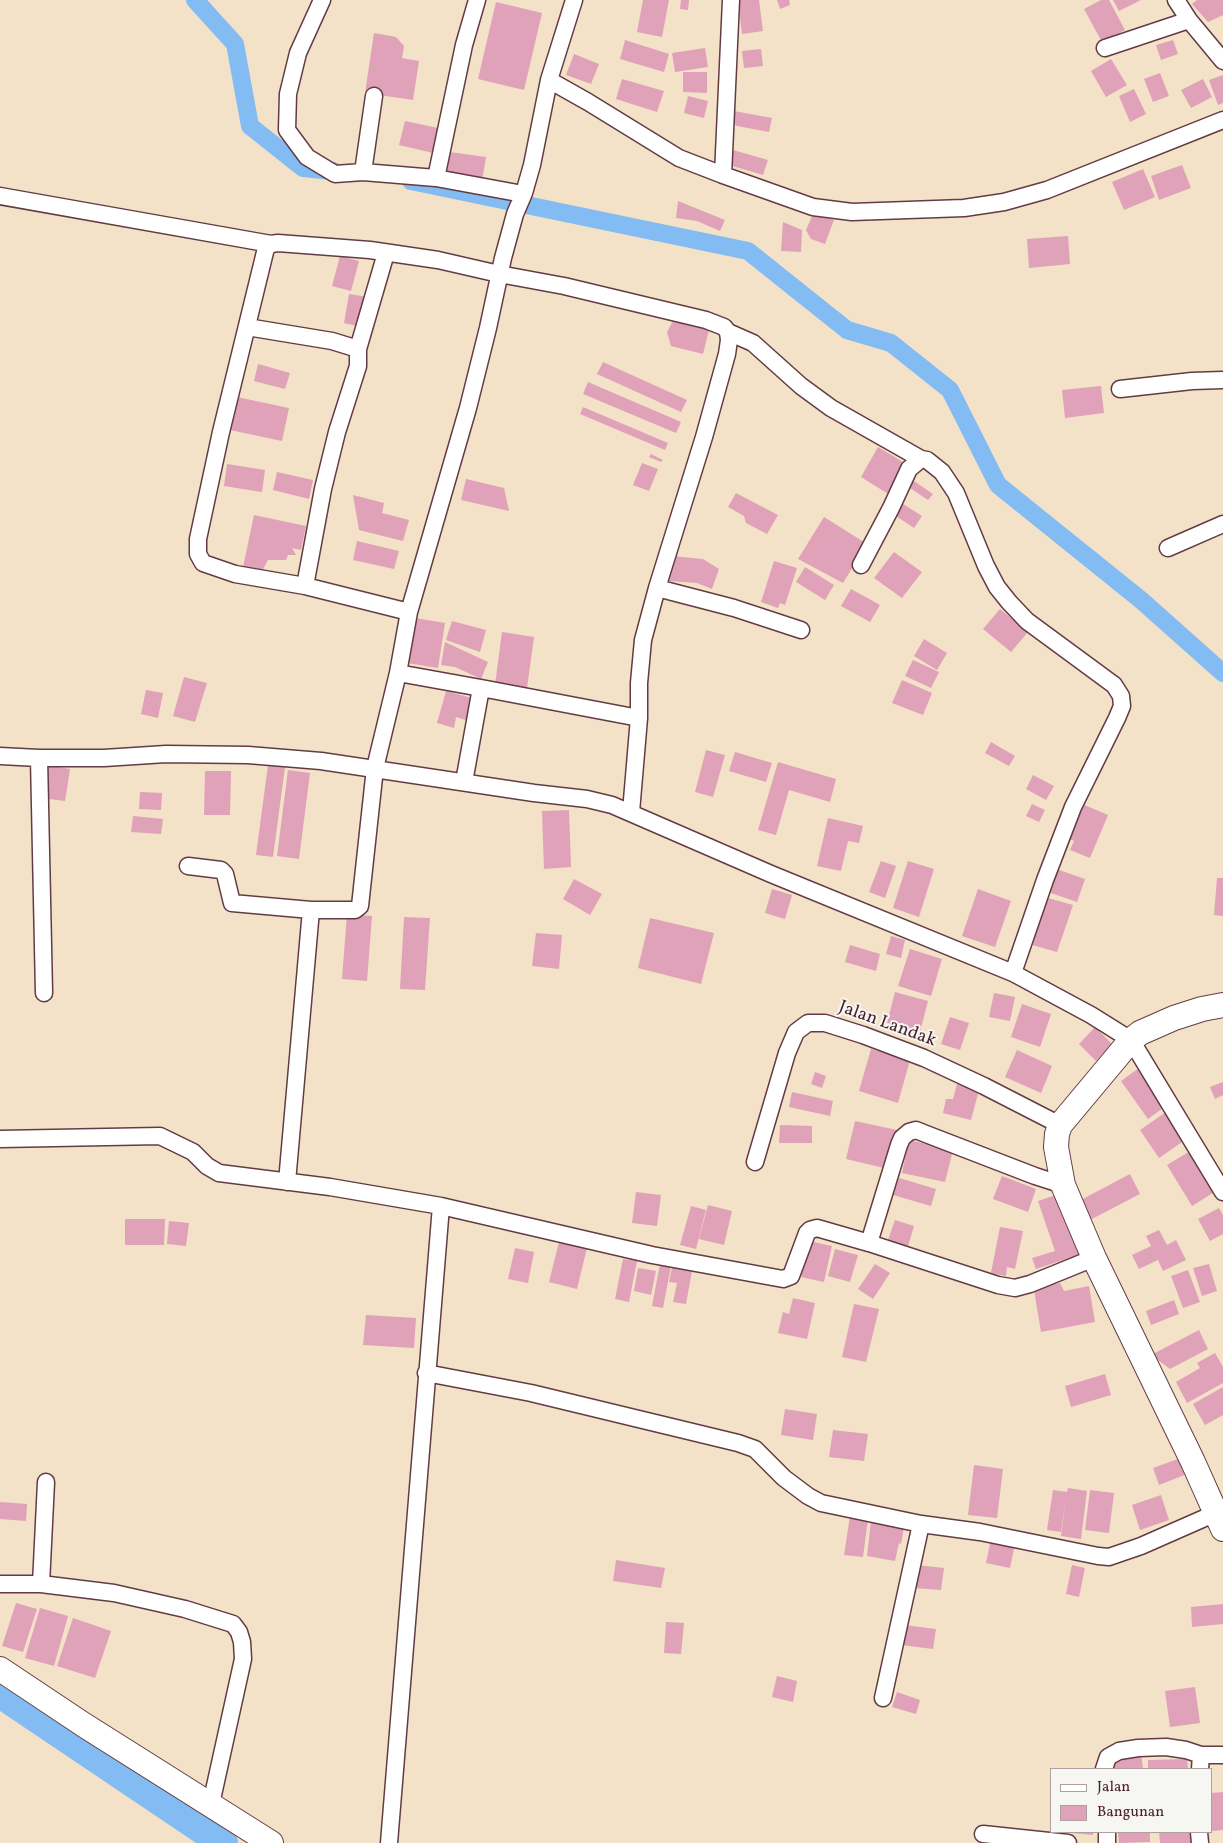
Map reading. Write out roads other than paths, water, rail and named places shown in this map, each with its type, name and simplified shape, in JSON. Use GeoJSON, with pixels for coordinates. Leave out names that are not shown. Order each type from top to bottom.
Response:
{"type":"FeatureCollection","features":[{"type":"Feature","properties":{"kind":"street"},"geometry":{"type":"LineString","coordinates":[[322,0],[298,53],[288,94],[287,130],[307,157],[335,174],[363,172],[436,178],[523,194]]}},
{"type":"Feature","properties":{"kind":"street"},"geometry":{"type":"LineString","coordinates":[[436,178],[464,45],[477,0]]}},
{"type":"Feature","properties":{"kind":"street"},"geometry":{"type":"LineString","coordinates":[[188,866],[221,870],[225,874],[232,903],[311,910],[355,910],[360,906],[375,768],[398,673],[409,612],[468,408],[501,266],[515,214],[532,166],[549,80],[574,0]]}},
{"type":"Feature","properties":{"kind":"street"},"geometry":{"type":"LineString","coordinates":[[723,176],[731,0]]}},
{"type":"Feature","properties":{"kind":"street"},"geometry":{"type":"LineString","coordinates":[[1176,0],[1189,20],[1223,61]]}},
{"type":"Feature","properties":{"kind":"street"},"geometry":{"type":"LineString","coordinates":[[1105,48],[1189,20]]}},
{"type":"Feature","properties":{"kind":"street"},"geometry":{"type":"LineString","coordinates":[[549,80],[679,158],[723,176],[813,207],[852,212],[964,208],[1004,202],[1047,190],[1223,120]]}},
{"type":"Feature","properties":{"kind":"street"},"geometry":{"type":"LineString","coordinates":[[363,172],[374,96]]}},
{"type":"Feature","properties":{"kind":"street"},"geometry":{"type":"LineString","coordinates":[[0,196],[271,244],[303,245],[501,266],[564,286],[706,320],[724,327],[728,332],[730,340],[706,429],[643,640],[631,812]]}},
{"type":"Feature","properties":{"kind":"street"},"geometry":{"type":"LineString","coordinates":[[271,244],[266,248],[262,261],[221,432],[198,539],[198,554],[203,563],[220,570],[305,586],[409,612]]}},
{"type":"Feature","properties":{"kind":"street"},"geometry":{"type":"LineString","coordinates":[[305,586],[323,489],[358,366],[358,349],[386,253]]}},
{"type":"Feature","properties":{"kind":"street"},"geometry":{"type":"LineString","coordinates":[[247,328],[332,341],[358,349]]}},
{"type":"Feature","properties":{"kind":"street"},"geometry":{"type":"LineString","coordinates":[[728,332],[753,343],[801,386],[831,408],[921,459],[927,460],[942,472],[956,493],[986,566],[1009,602],[1027,621],[1114,685],[1121,696],[1122,706],[1118,718],[1073,807],[1045,880],[1013,973]]}},
{"type":"Feature","properties":{"kind":"street"},"geometry":{"type":"LineString","coordinates":[[1120,389],[1192,381],[1223,380]]}},
{"type":"Feature","properties":{"kind":"street"},"geometry":{"type":"LineString","coordinates":[[861,565],[909,470],[921,459]]}},
{"type":"Feature","properties":{"kind":"street"},"geometry":{"type":"LineString","coordinates":[[1168,548],[1223,524]]}},
{"type":"Feature","properties":{"kind":"street"},"geometry":{"type":"LineString","coordinates":[[657,588],[734,608],[801,630]]}},
{"type":"Feature","properties":{"kind":"street"},"geometry":{"type":"LineString","coordinates":[[398,673],[639,718]]}},
{"type":"Feature","properties":{"kind":"street"},"geometry":{"type":"LineString","coordinates":[[464,782],[480,688]]}},
{"type":"Feature","properties":{"kind":"street"},"geometry":{"type":"LineString","coordinates":[[0,756],[104,758],[166,754],[248,755],[321,761],[587,798],[631,812],[771,874],[1013,973],[1131,1040],[1223,1192]]}},
{"type":"Feature","properties":{"kind":"street"},"geometry":{"type":"LineString","coordinates":[[39,758],[44,993]]}},
{"type":"Feature","properties":{"kind":"street"},"geometry":{"type":"LineString","coordinates":[[287,1182],[311,910]]}},
{"type":"Feature","properties":{"kind":"street"},"geometry":{"type":"LineString","coordinates":[[426,1373],[530,1392],[738,1443],[755,1449],[784,1478],[821,1503],[921,1524],[980,1532],[1098,1556],[1109,1556],[1219,1521],[1193,1462],[1094,1258],[1063,1185],[1056,1147],[1060,1125],[1131,1040],[1154,1025],[1202,1009],[1223,1005]]}},
{"type":"Feature","properties":{"kind":"street","name":"Jalan Landak"},"geometry":{"type":"LineString","coordinates":[[755,1162],[787,1052],[796,1032],[808,1023],[832,1025],[924,1058],[1060,1125]]}},
{"type":"Feature","properties":{"kind":"street"},"geometry":{"type":"LineString","coordinates":[[868,1243],[899,1145],[902,1138],[909,1132],[916,1130],[1063,1185]]}},
{"type":"Feature","properties":{"kind":"street"},"geometry":{"type":"LineString","coordinates":[[0,1139],[160,1136],[193,1152],[207,1166],[219,1173],[330,1187],[441,1206],[652,1255],[783,1279],[791,1276],[810,1230],[817,1228],[998,1286],[1016,1288],[1094,1258]]}},
{"type":"Feature","properties":{"kind":"street"},"geometry":{"type":"LineString","coordinates":[[389,1843],[441,1206]]}},
{"type":"Feature","properties":{"kind":"street"},"geometry":{"type":"LineString","coordinates":[[41,1584],[46,1482]]}},
{"type":"Feature","properties":{"kind":"street"},"geometry":{"type":"LineString","coordinates":[[883,1698],[921,1524]]}},
{"type":"Feature","properties":{"kind":"street"},"geometry":{"type":"LineString","coordinates":[[0,1584],[41,1584],[114,1593],[193,1611],[233,1624],[239,1632],[243,1659],[213,1793]]}},
{"type":"Feature","properties":{"kind":"street"},"geometry":{"type":"LineString","coordinates":[[0,1669],[84,1725],[213,1793],[271,1843]]}},
{"type":"Feature","properties":{"kind":"street"},"geometry":{"type":"LineString","coordinates":[[1104,1768],[1108,1757],[1119,1751],[1138,1748],[1166,1747],[1186,1750],[1200,1762],[1223,1755]]}},
{"type":"Feature","properties":{"kind":"street"},"geometry":{"type":"LineString","coordinates":[[983,1834],[1068,1843]]}},
{"type":"Feature","properties":{"kind":"waterway"},"geometry":{"type":"LineString","coordinates":[[195,0],[235,44],[250,126],[303,168],[333,171]]}},
{"type":"Feature","properties":{"kind":"waterway"},"geometry":{"type":"LineString","coordinates":[[411,181],[748,251],[847,330],[891,343],[950,390],[998,485],[1141,600],[1223,673]]}},
{"type":"Feature","properties":{"kind":"waterway"},"geometry":{"type":"LineString","coordinates":[[0,1693],[223,1843]]}}]}
